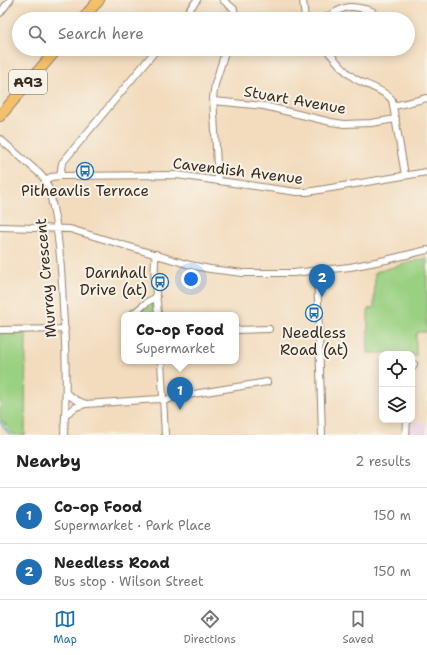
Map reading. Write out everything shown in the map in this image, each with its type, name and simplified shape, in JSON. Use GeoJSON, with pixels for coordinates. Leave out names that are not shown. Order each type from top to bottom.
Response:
{"type":"FeatureCollection","features":[{"type":"Feature","properties":{"kind":"main road"},"geometry":{"type":"LineString","coordinates":[[88,12],[99,0]]}},
{"type":"Feature","properties":{"kind":"main road","name":"A93"},"geometry":{"type":"LineString","coordinates":[[0,116],[51,56]]}},
{"type":"Feature","properties":{"kind":"street"},"geometry":{"type":"LineString","coordinates":[[0,13],[10,0]]}},
{"type":"Feature","properties":{"kind":"street"},"geometry":{"type":"LineString","coordinates":[[188,12],[197,0]]}},
{"type":"Feature","properties":{"kind":"street"},"geometry":{"type":"LineString","coordinates":[[223,0],[234,9],[234,12]]}},
{"type":"Feature","properties":{"kind":"street"},"geometry":{"type":"LineString","coordinates":[[303,0],[304,12]]}},
{"type":"Feature","properties":{"kind":"street"},"geometry":{"type":"LineString","coordinates":[[335,12],[345,6],[372,12]]}},
{"type":"Feature","properties":{"kind":"street"},"geometry":{"type":"LineString","coordinates":[[60,176],[62,163],[151,56]]}},
{"type":"Feature","properties":{"kind":"street"},"geometry":{"type":"LineString","coordinates":[[218,181],[214,101],[215,84],[224,56]]}},
{"type":"Feature","properties":{"kind":"street"},"geometry":{"type":"LineString","coordinates":[[332,56],[344,70],[353,77],[390,97],[394,106],[405,175]]}},
{"type":"Feature","properties":{"kind":"street"},"geometry":{"type":"LineString","coordinates":[[394,106],[427,98]]}},
{"type":"Feature","properties":{"kind":"street","name":"Stuart Avenue"},"geometry":{"type":"LineString","coordinates":[[214,101],[264,106],[344,124],[371,123],[396,119]]}},
{"type":"Feature","properties":{"kind":"street"},"geometry":{"type":"LineString","coordinates":[[0,139],[46,180]]}},
{"type":"Feature","properties":{"kind":"street","name":"Cavendish Avenue"},"geometry":{"type":"LineString","coordinates":[[46,180],[51,177],[60,176],[177,175],[297,192],[307,192],[427,172]]}},
{"type":"Feature","properties":{"kind":"street","name":"Murray Crescent"},"geometry":{"type":"LineString","coordinates":[[46,180],[49,187],[57,228],[61,269],[66,354],[64,435]]}},
{"type":"Feature","properties":{"kind":"street"},"geometry":{"type":"LineString","coordinates":[[0,227],[57,228],[75,230],[190,264],[219,270],[270,273],[350,268],[427,250]]}},
{"type":"Feature","properties":{"kind":"street"},"geometry":{"type":"LineString","coordinates":[[156,254],[155,261],[158,312]]}},
{"type":"Feature","properties":{"kind":"street"},"geometry":{"type":"LineString","coordinates":[[317,270],[322,435]]}},
{"type":"Feature","properties":{"kind":"street"},"geometry":{"type":"LineString","coordinates":[[135,312],[157,297]]}},
{"type":"Feature","properties":{"kind":"street"},"geometry":{"type":"LineString","coordinates":[[0,330],[65,329]]}},
{"type":"Feature","properties":{"kind":"street"},"geometry":{"type":"LineString","coordinates":[[239,330],[269,329]]}},
{"type":"Feature","properties":{"kind":"street"},"geometry":{"type":"LineString","coordinates":[[161,364],[165,435]]}},
{"type":"Feature","properties":{"kind":"street"},"geometry":{"type":"LineString","coordinates":[[65,415],[76,407],[86,404],[167,400],[267,382]]}},
{"type":"Feature","properties":{"kind":"street"},"geometry":{"type":"LineString","coordinates":[[66,393],[76,400],[86,404]]}},
{"type":"Feature","properties":{"kind":"street"},"geometry":{"type":"LineString","coordinates":[[406,435],[407,423]]}},
{"type":"Feature","properties":{"kind":"shaded area"},"geometry":{"type":"Polygon","coordinates":[[[415,421],[427,423],[427,435],[411,435],[412,423],[415,423],[415,421]]]}},
{"type":"Feature","properties":{"kind":"green space"},"geometry":{"type":"Polygon","coordinates":[[[427,258],[427,332],[418,332],[416,335],[416,356],[415,351],[379,351],[379,353],[368,353],[368,309],[374,308],[375,272],[427,258]]]}},
{"type":"Feature","properties":{"kind":"green space"},"geometry":{"type":"Polygon","coordinates":[[[152,301],[153,312],[139,312],[152,301]]]}},
{"type":"Feature","properties":{"kind":"green space"},"geometry":{"type":"Polygon","coordinates":[[[0,333],[26,333],[25,435],[13,435],[0,420],[0,333]]]}},
{"type":"Feature","properties":{"kind":"waterway"},"geometry":{"type":"LineString","coordinates":[[0,422],[10,435]]}},
{"type":"Feature","properties":{"kind":"place","name":"Pitheavlis Terrace"},"geometry":{"type":"Point","coordinates":[85,171]}},
{"type":"Feature","properties":{"kind":"place","name":"Darnhall Drive (at)"},"geometry":{"type":"Point","coordinates":[160,282]}},
{"type":"Feature","properties":{"kind":"place","name":"Needless Road"},"geometry":{"type":"Point","coordinates":[322,297]}},
{"type":"Feature","properties":{"kind":"place","name":"Needless Road (at)"},"geometry":{"type":"Point","coordinates":[314,313]}},
{"type":"Feature","properties":{"kind":"place","name":"Co-op Food"},"geometry":{"type":"Point","coordinates":[180,410]}}]}
